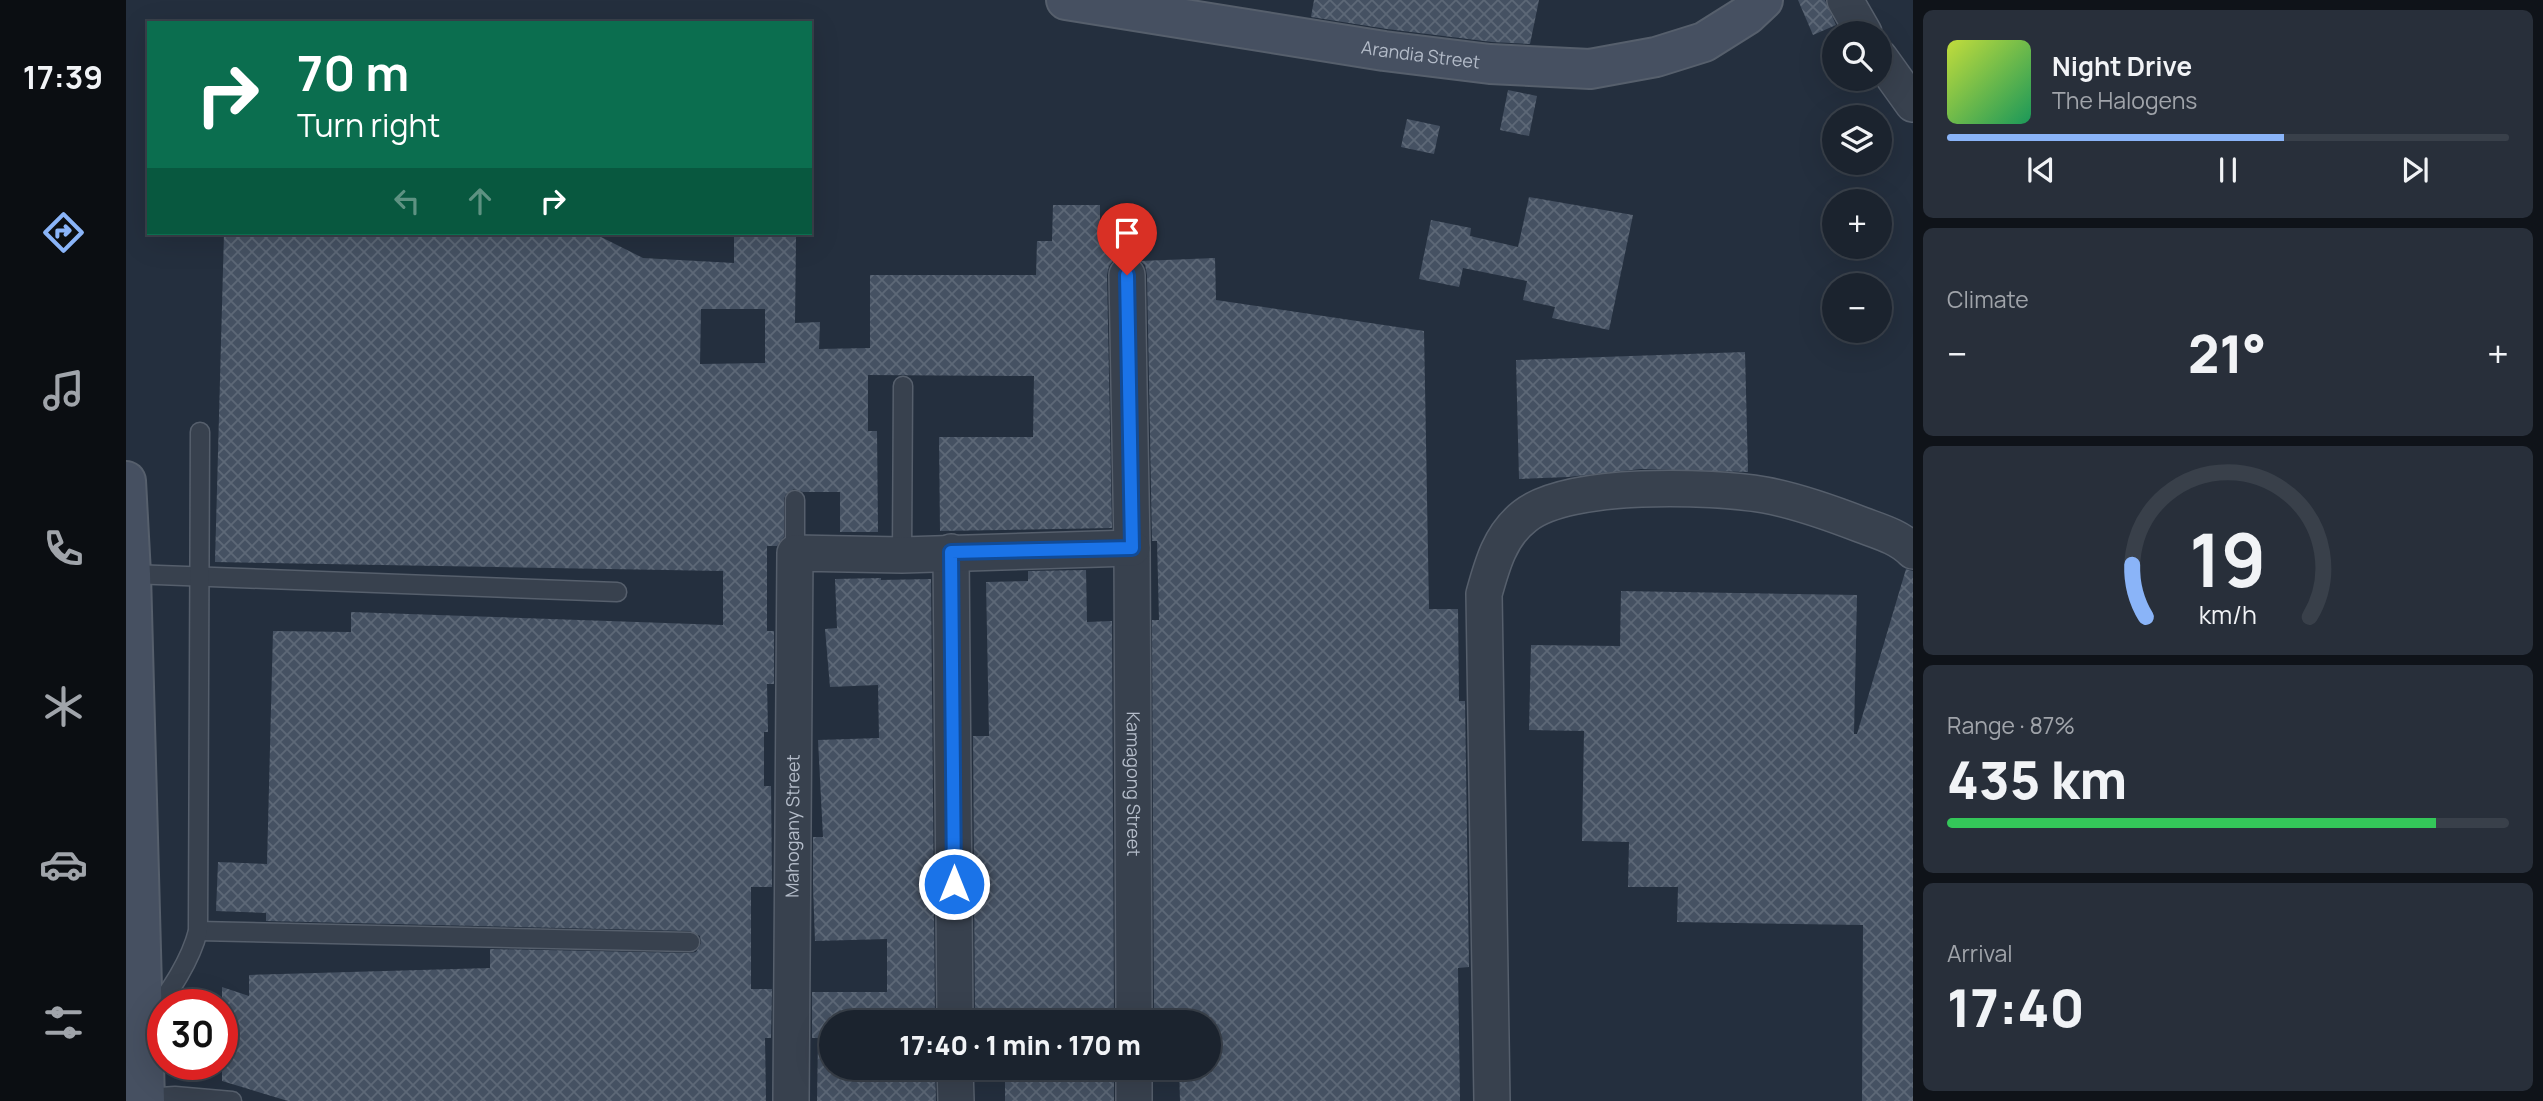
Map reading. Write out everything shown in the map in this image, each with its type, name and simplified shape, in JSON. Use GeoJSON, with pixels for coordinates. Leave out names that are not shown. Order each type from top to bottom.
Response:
{"type":"FeatureCollection","features":[{"type":"Feature","properties":{"kind":"street","name":"Arandia Street"},"geometry":{"type":"LineString","coordinates":[[1066,0],[1384,51],[1490,64],[1590,69],[1656,57],[1703,42],[1746,15],[1763,0]]}},
{"type":"Feature","properties":{"kind":"street"},"geometry":{"type":"LineString","coordinates":[[1845,0],[1857,21]]}},
{"type":"Feature","properties":{"kind":"street"},"geometry":{"type":"LineString","coordinates":[[1892,75],[1913,104]]}},
{"type":"Feature","properties":{"kind":"street","name":"Kamagong Street"},"geometry":{"type":"LineString","coordinates":[[1127,275],[1132,548],[1134,1010]]}},
{"type":"Feature","properties":{"kind":"street"},"geometry":{"type":"LineString","coordinates":[[126,481],[132,827],[144,1028],[145,1099]]}},
{"type":"Feature","properties":{"kind":"street"},"geometry":{"type":"LineString","coordinates":[[1492,1101],[1484,594],[1492,564],[1505,537],[1526,515],[1559,500],[1600,491],[1682,488],[1765,495],[1821,510],[1902,540],[1913,551]]}},
{"type":"Feature","properties":{"kind":"street"},"geometry":{"type":"LineString","coordinates":[[795,553],[902,555],[1132,548]]}},
{"type":"Feature","properties":{"kind":"street"},"geometry":{"type":"LineString","coordinates":[[951,552],[955,1010]]}},
{"type":"Feature","properties":{"kind":"street","name":"Mahogany Street"},"geometry":{"type":"LineString","coordinates":[[791,1101],[795,553]]}},
{"type":"Feature","properties":{"kind":"street"},"geometry":{"type":"LineString","coordinates":[[955,1080],[956,1101]]}},
{"type":"Feature","properties":{"kind":"street"},"geometry":{"type":"LineString","coordinates":[[1134,1080],[1134,1101]]}},
{"type":"Feature","properties":{"kind":"lane"},"geometry":{"type":"LineString","coordinates":[[902,555],[903,386]]}},
{"type":"Feature","properties":{"kind":"lane"},"geometry":{"type":"LineString","coordinates":[[144,1028],[195,946],[198,932],[200,432]]}},
{"type":"Feature","properties":{"kind":"lane"},"geometry":{"type":"LineString","coordinates":[[795,500],[795,553]]}},
{"type":"Feature","properties":{"kind":"lane"},"geometry":{"type":"LineString","coordinates":[[129,555],[200,575],[617,592]]}},
{"type":"Feature","properties":{"kind":"lane"},"geometry":{"type":"LineString","coordinates":[[198,932],[690,942]]}},
{"type":"Feature","properties":{"kind":"lane"},"geometry":{"type":"LineString","coordinates":[[145,1099],[175,1096],[232,1101]]}},
{"type":"Feature","properties":{"kind":"building"},"geometry":{"type":"Polygon","coordinates":[[[1314,0],[1539,0],[1530,44],[1492,42],[1311,17],[1314,0]]]}},
{"type":"Feature","properties":{"kind":"building"},"geometry":{"type":"Polygon","coordinates":[[[1798,0],[1825,0],[1834,21],[1822,21],[1822,31],[1813,35],[1798,0]]]}},
{"type":"Feature","properties":{"kind":"building"},"geometry":{"type":"Polygon","coordinates":[[[1508,90],[1537,96],[1529,136],[1500,130],[1508,90]]]}},
{"type":"Feature","properties":{"kind":"building"},"geometry":{"type":"Polygon","coordinates":[[[1407,119],[1440,126],[1434,154],[1401,147],[1407,119]]]}},
{"type":"Feature","properties":{"kind":"building"},"geometry":{"type":"Polygon","coordinates":[[[1529,197],[1633,215],[1609,330],[1552,318],[1555,307],[1523,300],[1527,281],[1463,268],[1459,287],[1419,279],[1431,220],[1471,228],[1470,236],[1518,247],[1529,197]]]}},
{"type":"Feature","properties":{"kind":"building"},"geometry":{"type":"Polygon","coordinates":[[[1053,205],[1100,205],[1100,242],[1116,242],[1115,259],[1109,266],[1107,275],[1112,528],[940,531],[939,437],[1033,437],[1034,376],[868,375],[868,431],[877,431],[878,532],[840,532],[840,492],[803,492],[794,489],[786,494],[784,499],[784,537],[777,546],[767,546],[767,631],[774,631],[774,684],[767,684],[768,732],[764,732],[764,786],[771,786],[772,887],[751,887],[751,989],[772,989],[771,1038],[765,1038],[766,1101],[288,1101],[222,1081],[238,1080],[238,992],[249,996],[249,975],[490,968],[490,949],[690,953],[696,952],[701,943],[700,936],[690,931],[266,921],[266,913],[216,911],[218,862],[267,864],[273,631],[351,632],[351,612],[723,625],[723,571],[215,562],[224,235],[597,235],[643,258],[734,263],[734,236],[796,236],[795,323],[820,322],[819,349],[870,348],[870,275],[1036,275],[1037,241],[1052,241],[1053,205]],[[701,309],[700,364],[765,363],[765,309],[701,309]]]}},
{"type":"Feature","properties":{"kind":"building"},"geometry":{"type":"Polygon","coordinates":[[[1215,258],[1216,300],[1424,331],[1429,609],[1458,609],[1459,701],[1465,701],[1469,967],[1458,968],[1460,1101],[1180,1101],[1179,1080],[1221,1080],[1221,1010],[1154,1010],[1152,620],[1159,620],[1157,541],[1152,541],[1147,275],[1145,265],[1140,261],[1215,258]]]}},
{"type":"Feature","properties":{"kind":"building"},"geometry":{"type":"Polygon","coordinates":[[[1745,352],[1748,472],[1641,469],[1519,479],[1516,360],[1745,352]]]}},
{"type":"Feature","properties":{"kind":"building"},"geometry":{"type":"Polygon","coordinates":[[[1906,569],[1913,571],[1913,1101],[1862,1101],[1863,925],[1677,922],[1678,887],[1628,887],[1629,842],[1582,841],[1584,731],[1529,730],[1531,645],[1620,646],[1621,591],[1857,595],[1854,734],[1857,734],[1906,569]]]}},
{"type":"Feature","properties":{"kind":"building"},"geometry":{"type":"Polygon","coordinates":[[[1086,570],[1087,622],[1112,621],[1114,1010],[975,1010],[973,736],[989,736],[986,582],[1028,581],[1028,571],[1086,570]]]}},
{"type":"Feature","properties":{"kind":"building"},"geometry":{"type":"Polygon","coordinates":[[[835,579],[931,579],[935,1010],[819,1010],[819,1080],[935,1080],[936,1101],[817,1101],[818,1038],[812,1038],[812,992],[887,992],[887,939],[815,941],[813,837],[823,837],[818,740],[879,738],[878,685],[830,687],[825,629],[837,628],[835,579]]]}},
{"type":"Feature","properties":{"kind":"building"},"geometry":{"type":"Polygon","coordinates":[[[1005,1080],[1114,1080],[1114,1101],[1005,1101],[1005,1080]]]}},
{"type":"Feature","properties":{"kind":"route"},"geometry":{"type":"LineString","coordinates":[[954,884],[951,552],[1132,548],[1127,275]]}}]}
